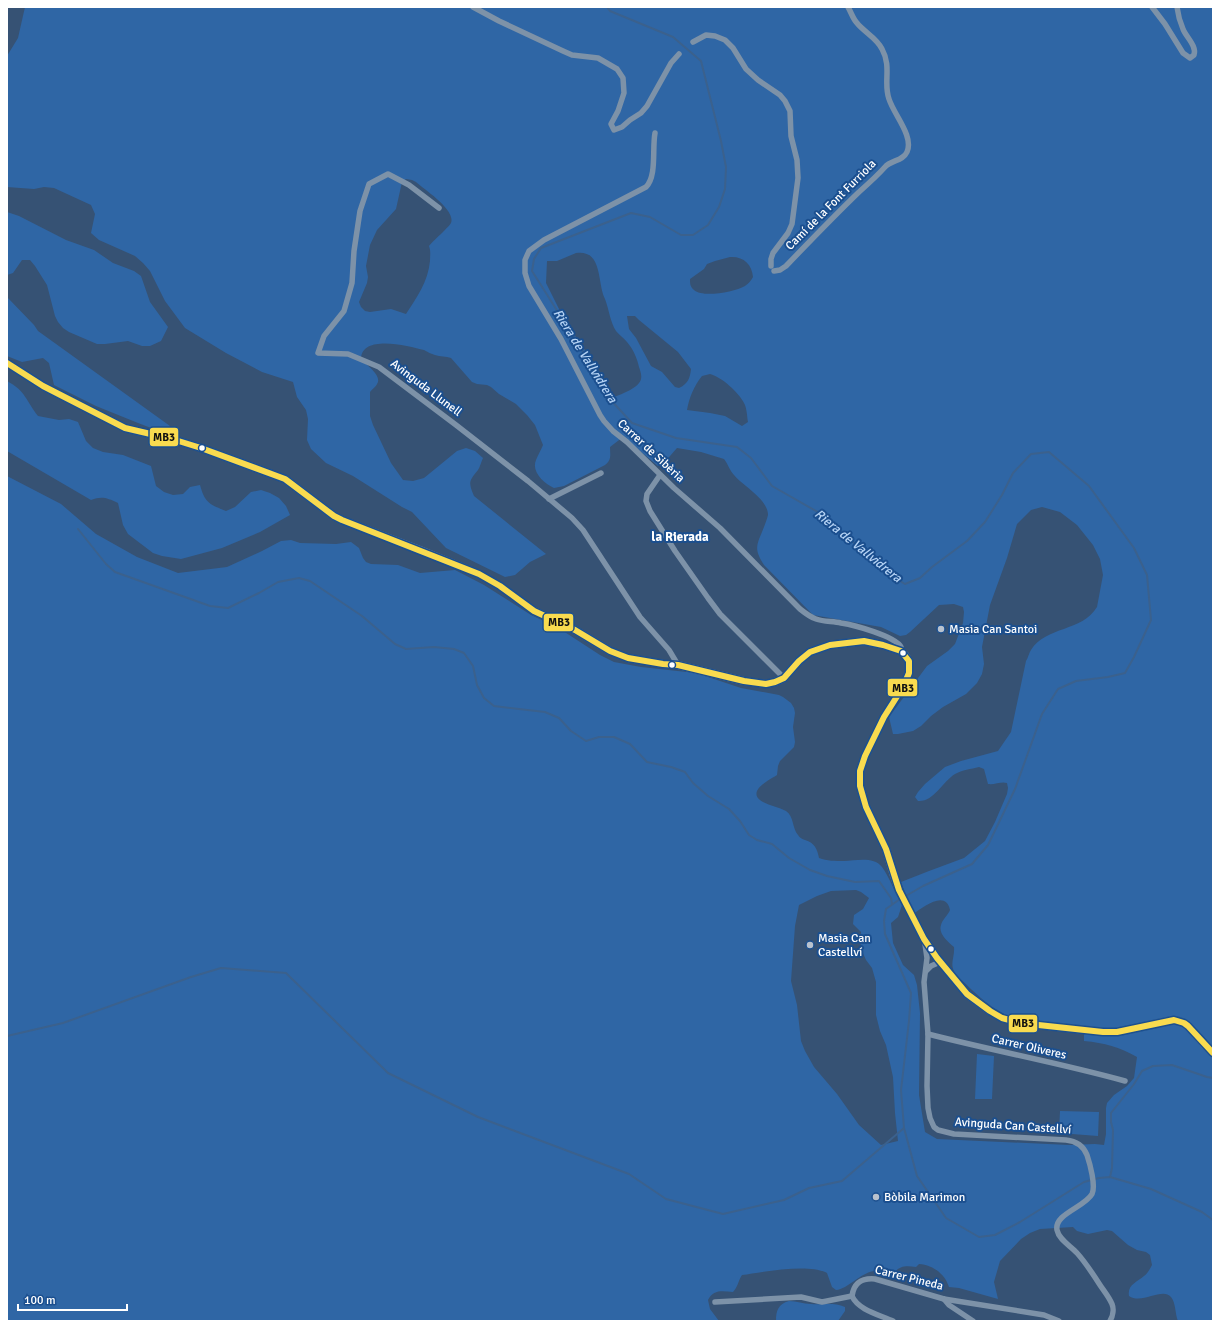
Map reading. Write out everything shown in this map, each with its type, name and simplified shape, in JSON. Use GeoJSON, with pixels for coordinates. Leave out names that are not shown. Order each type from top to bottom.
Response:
{"type":"FeatureCollection","features":[{"type":"Feature","properties":{"kind":"street"},"geometry":{"type":"LineString","coordinates":[[473,7],[499,21],[572,55],[598,58],[618,69],[623,78],[624,93],[611,124],[614,130],[622,127],[641,113],[647,106],[672,61],[679,54]]}},
{"type":"Feature","properties":{"kind":"street","name":"Camí de la Font Furriola"},"geometry":{"type":"LineString","coordinates":[[692,42],[706,35],[715,36],[725,40],[733,48],[746,69],[758,80],[780,95],[790,111],[791,136],[797,160],[798,178],[792,224],[773,253],[771,259],[773,268],[780,270],[786,266],[859,192],[879,174],[886,165],[890,162],[903,158],[908,150],[908,138],[905,130],[893,110],[888,98],[888,68],[882,48],[857,23],[848,7]]}},
{"type":"Feature","properties":{"kind":"street"},"geometry":{"type":"LineString","coordinates":[[1152,7],[1165,24],[1182,54],[1190,58],[1194,55],[1194,48],[1183,30],[1177,7]]}},
{"type":"Feature","properties":{"kind":"street","name":"Carrer de Sibèria"},"geometry":{"type":"LineString","coordinates":[[655,133],[652,174],[646,187],[536,245],[527,255],[524,268],[526,280],[561,339],[604,421],[660,475],[720,528],[780,590],[803,611],[815,619],[856,626],[896,641],[901,647],[900,651]]}},
{"type":"Feature","properties":{"kind":"street","name":"Avinguda Llunell"},"geometry":{"type":"LineString","coordinates":[[439,208],[409,185],[388,174],[369,184],[360,211],[354,251],[352,283],[344,311],[324,336],[318,353],[348,354],[379,367],[456,425],[572,518],[583,530],[640,617],[669,650],[678,665]]}},
{"type":"Feature","properties":{"kind":"street"},"geometry":{"type":"LineString","coordinates":[[7,363],[43,386],[125,428],[202,448],[285,479],[334,516],[479,574],[500,586],[534,611],[575,630],[610,651],[628,658],[678,665],[761,684],[775,682],[784,678],[807,654],[830,645],[864,641],[883,645],[900,651],[909,661],[909,673],[903,686],[884,717],[865,756],[859,778],[861,793],[886,849],[899,890],[924,940],[938,960],[967,994],[1002,1018],[1020,1023],[1102,1032],[1117,1032],[1174,1020],[1188,1026],[1213,1053]]}},
{"type":"Feature","properties":{"kind":"street"},"geometry":{"type":"LineString","coordinates":[[549,499],[601,473]]}},
{"type":"Feature","properties":{"kind":"street"},"geometry":{"type":"LineString","coordinates":[[660,475],[647,494],[646,501],[650,511],[675,551],[720,614],[784,678]]}},
{"type":"Feature","properties":{"kind":"street","name":"Avinguda Can Castellví"},"geometry":{"type":"LineString","coordinates":[[924,940],[927,953],[925,973],[928,1034],[927,1097],[932,1123],[936,1129],[954,1134],[1075,1141],[1084,1150],[1087,1155],[1094,1184],[1092,1194],[1089,1198],[1062,1218],[1057,1225],[1057,1229],[1060,1237],[1082,1258],[1107,1295],[1112,1304],[1113,1312],[1111,1320]]}},
{"type":"Feature","properties":{"kind":"street"},"geometry":{"type":"LineString","coordinates":[[927,964],[931,960],[938,960]]}},
{"type":"Feature","properties":{"kind":"street"},"geometry":{"type":"LineString","coordinates":[[925,973],[938,960]]}},
{"type":"Feature","properties":{"kind":"street","name":"Carrer Oliveres"},"geometry":{"type":"LineString","coordinates":[[928,1034],[1125,1081]]}},
{"type":"Feature","properties":{"kind":"street","name":"Carrer Pineda"},"geometry":{"type":"LineString","coordinates":[[852,1296],[857,1283],[868,1278],[944,1299],[1044,1315],[1059,1321]]}},
{"type":"Feature","properties":{"kind":"street"},"geometry":{"type":"LineString","coordinates":[[715,1302],[801,1297],[822,1302],[852,1296],[854,1301],[861,1306],[893,1321]]}},
{"type":"Feature","properties":{"kind":"street"},"geometry":{"type":"LineString","coordinates":[[944,1299],[949,1305],[973,1321]]}},
{"type":"Feature","properties":{"kind":"street"},"geometry":{"type":"LineString","coordinates":[[1044,1315],[1046,1321]]}},
{"type":"Feature","properties":{"kind":"shaded area"},"geometry":{"type":"Polygon","coordinates":[[[25,7],[1213,7],[1213,1321],[1178,1321],[1174,1302],[1167,1294],[1140,1299],[1129,1296],[1131,1286],[1149,1271],[1152,1265],[1150,1255],[1128,1245],[1112,1231],[1107,1230],[1088,1234],[1077,1231],[1073,1227],[1040,1229],[1021,1239],[1000,1261],[994,1282],[998,1299],[959,1288],[949,1287],[945,1278],[938,1271],[929,1266],[919,1264],[916,1267],[906,1266],[898,1269],[894,1274],[874,1271],[869,1272],[845,1287],[836,1290],[832,1287],[827,1273],[819,1270],[798,1268],[742,1275],[733,1292],[715,1292],[708,1300],[710,1309],[719,1321],[7,1321],[7,476],[61,504],[96,534],[137,557],[178,573],[227,567],[281,541],[291,540],[300,543],[336,544],[351,542],[359,548],[366,562],[371,564],[398,565],[420,573],[455,570],[484,585],[531,615],[557,627],[600,655],[614,662],[641,667],[696,673],[741,688],[783,697],[791,703],[794,708],[794,747],[780,761],[777,775],[764,783],[757,790],[756,794],[763,802],[789,813],[798,835],[813,845],[819,858],[834,861],[874,861],[882,867],[888,876],[902,905],[898,917],[891,923],[893,943],[903,965],[914,975],[917,985],[920,1013],[919,1095],[925,1132],[937,1139],[1069,1145],[1104,1145],[1106,1134],[1107,1103],[1134,1078],[1137,1057],[1112,1046],[1084,1041],[1084,1026],[1014,1018],[990,1006],[954,972],[952,965],[954,947],[944,938],[940,928],[950,910],[948,904],[939,900],[922,907],[913,914],[901,882],[964,858],[985,841],[995,822],[1007,794],[1007,783],[1002,782],[988,784],[984,769],[979,767],[955,774],[950,777],[929,798],[918,801],[915,797],[925,784],[945,767],[998,751],[1011,732],[1026,661],[1031,650],[1038,642],[1046,637],[1082,621],[1097,607],[1103,575],[1100,559],[1093,545],[1077,525],[1060,512],[1042,507],[1031,510],[1017,524],[1007,558],[990,605],[982,647],[984,664],[982,674],[977,683],[966,694],[943,707],[913,731],[893,734],[889,717],[927,666],[955,644],[963,623],[963,607],[954,604],[939,605],[910,632],[906,635],[900,636],[881,627],[813,615],[764,565],[758,554],[757,546],[768,515],[767,509],[760,498],[738,479],[724,459],[701,452],[677,448],[663,464],[658,466],[623,437],[610,447],[610,459],[605,465],[564,486],[554,488],[539,477],[535,469],[536,460],[543,445],[535,425],[516,404],[487,385],[472,382],[451,358],[437,356],[424,350],[398,344],[378,344],[370,346],[364,351],[361,358],[378,377],[376,385],[370,392],[370,416],[391,463],[403,480],[413,481],[424,478],[457,451],[466,448],[475,451],[483,458],[479,469],[470,482],[474,496],[546,554],[530,562],[515,575],[505,577],[446,548],[412,512],[353,476],[326,463],[311,449],[307,440],[308,419],[306,410],[297,397],[293,382],[262,372],[226,353],[185,328],[165,301],[150,271],[143,263],[135,256],[99,240],[91,233],[95,214],[91,205],[54,188],[44,187],[34,189],[7,187],[7,56],[18,38],[25,7]],[[406,179],[402,182],[396,209],[377,230],[370,245],[366,266],[368,277],[367,283],[359,302],[365,311],[370,312],[391,309],[406,314],[427,276],[430,261],[429,246],[451,223],[449,212],[432,195],[412,180],[406,179]],[[576,253],[557,261],[547,261],[546,283],[572,331],[597,368],[614,397],[634,388],[641,379],[638,364],[631,348],[616,331],[612,324],[598,268],[591,256],[585,253],[576,253]],[[730,257],[707,264],[704,269],[690,279],[692,288],[704,294],[719,293],[740,288],[745,286],[753,277],[751,268],[743,259],[730,257]],[[627,316],[629,329],[636,338],[651,366],[662,372],[675,387],[679,388],[686,383],[691,369],[678,352],[635,316],[627,316]],[[710,374],[702,376],[692,392],[687,410],[725,416],[742,426],[748,422],[744,403],[730,386],[720,378],[710,374]],[[856,890],[831,891],[799,905],[795,926],[791,981],[797,1005],[801,1041],[814,1067],[837,1094],[859,1125],[881,1145],[898,1141],[893,1077],[886,1045],[880,1031],[876,1015],[876,982],[872,968],[862,951],[860,941],[861,932],[853,924],[854,915],[863,909],[869,898],[856,890]]]}},
{"type":"Feature","properties":{"kind":"shaded area"},"geometry":{"type":"Polygon","coordinates":[[[7,212],[19,216],[66,240],[94,250],[113,263],[134,271],[141,276],[150,302],[168,327],[161,341],[150,346],[142,346],[128,341],[97,344],[63,328],[55,316],[47,285],[30,260],[22,260],[13,273],[7,275],[7,212]]]}},
{"type":"Feature","properties":{"kind":"shaded area"},"geometry":{"type":"Polygon","coordinates":[[[7,297],[38,331],[170,426],[166,431],[159,431],[96,406],[54,385],[49,363],[43,358],[22,362],[7,356],[7,297]]]}},
{"type":"Feature","properties":{"kind":"shaded area"},"geometry":{"type":"Polygon","coordinates":[[[7,381],[22,393],[38,416],[59,420],[69,419],[78,422],[86,441],[93,448],[103,452],[123,455],[151,466],[156,486],[164,492],[173,495],[183,494],[190,487],[200,485],[208,502],[215,507],[226,511],[235,507],[251,492],[261,490],[279,498],[286,506],[290,515],[260,532],[222,548],[181,559],[153,553],[128,534],[123,525],[118,503],[104,498],[91,500],[7,451],[7,381]]]}},
{"type":"Feature","properties":{"kind":"shaded area"},"geometry":{"type":"Polygon","coordinates":[[[977,1054],[994,1056],[992,1099],[975,1099],[977,1054]]]}},
{"type":"Feature","properties":{"kind":"shaded area"},"geometry":{"type":"Polygon","coordinates":[[[1060,1111],[1099,1112],[1098,1136],[1059,1133],[1060,1111]]]}},
{"type":"Feature","properties":{"kind":"shaded area"},"geometry":{"type":"Polygon","coordinates":[[[789,1301],[808,1304],[837,1305],[845,1307],[845,1311],[838,1321],[776,1321],[778,1308],[785,1302],[789,1301]]]}},
{"type":"Feature","properties":{"kind":"waterway","name":"Riera de Vallvidrera"},"geometry":{"type":"LineString","coordinates":[[607,7],[610,11],[673,37],[701,61],[726,167],[725,189],[719,207],[708,225],[693,235],[681,235],[650,217],[631,213],[541,248],[534,259],[532,271],[584,353],[608,397],[632,423],[676,438],[737,447],[751,458],[772,486],[823,515],[890,575],[905,584],[920,578],[932,567],[967,541],[985,522],[1002,495],[1013,473],[1031,454],[1049,452],[1089,486],[1134,548],[1147,575],[1151,620],[1125,673],[1108,677],[1076,681],[1058,689],[1042,714],[1015,789],[988,845],[972,864],[923,886],[904,897]]}},
{"type":"Feature","properties":{"kind":"waterway"},"geometry":{"type":"LineString","coordinates":[[78,529],[106,564],[115,572],[210,606],[228,608],[278,582],[299,578],[310,581],[362,616],[395,644],[406,649],[434,647],[454,649],[464,653],[473,666],[477,685],[484,698],[494,706],[545,712],[559,718],[571,731],[586,741],[599,737],[614,737],[630,744],[647,762],[671,767],[685,772],[693,783],[708,796],[729,809],[740,821],[749,835],[757,840],[772,844],[789,858],[810,870],[827,876],[855,882],[879,881],[891,898],[892,904]]}},
{"type":"Feature","properties":{"kind":"waterway","name":"Riera de Vallvidrera"},"geometry":{"type":"LineString","coordinates":[[900,899],[886,909],[884,921],[885,934],[911,993],[901,1090],[904,1128],[917,1176],[946,1218],[979,1237],[995,1235],[1020,1222],[1084,1182],[1110,1177],[1151,1189],[1202,1212],[1213,1220]]}},
{"type":"Feature","properties":{"kind":"waterway"},"geometry":{"type":"LineString","coordinates":[[7,1036],[63,1023],[191,977],[221,968],[286,973],[388,1073],[478,1117],[629,1174],[666,1199],[723,1214],[784,1200],[809,1188],[842,1181],[904,1128]]}},
{"type":"Feature","properties":{"kind":"waterway"},"geometry":{"type":"LineString","coordinates":[[1110,1177],[1112,1168],[1113,1130],[1111,1113],[1134,1084],[1142,1071],[1153,1066],[1172,1065],[1213,1078]]}},
{"type":"Feature","properties":{"kind":"transit line","name":"MB3"},"geometry":{"type":"LineString","coordinates":[[7,363],[43,386],[125,428],[172,439],[201,448],[285,479],[334,516],[479,574],[500,586],[534,611],[575,630],[610,651],[628,658],[678,665],[744,681],[766,684],[784,678],[799,661],[810,652],[830,645],[864,641],[901,651],[909,661],[909,673],[903,687],[884,717],[865,756],[860,771],[860,786],[866,807],[886,849],[899,890],[924,939],[937,958],[967,994],[1002,1018],[1020,1023],[1103,1032],[1117,1032],[1174,1020],[1188,1026],[1213,1053]]}},
{"type":"Feature","properties":{"kind":"place","name":"Masia Can Santoi"},"geometry":{"type":"Point","coordinates":[941,629]}},
{"type":"Feature","properties":{"kind":"place","name":"Masia Can Castellví"},"geometry":{"type":"Point","coordinates":[810,945]}},
{"type":"Feature","properties":{"kind":"place","name":"Bòbila Marimon"},"geometry":{"type":"Point","coordinates":[876,1197]}},
{"type":"Feature","properties":{"kind":"district","name":"la Rierada"},"geometry":{"type":"Point","coordinates":[680,537]}}]}
